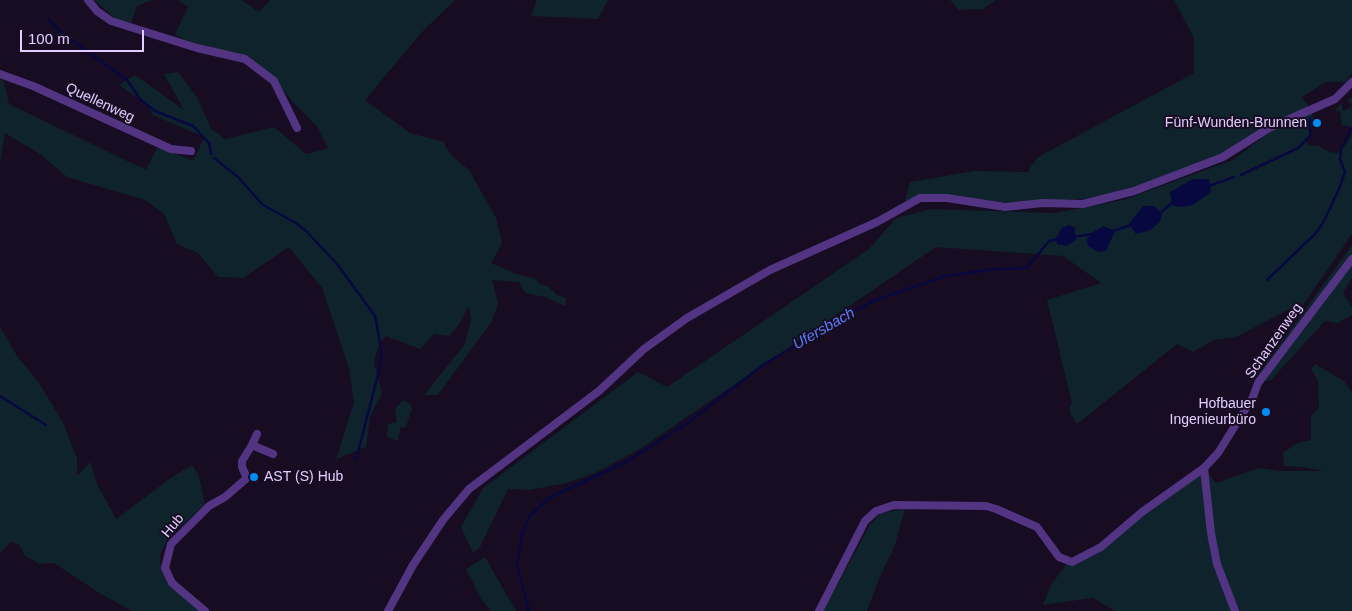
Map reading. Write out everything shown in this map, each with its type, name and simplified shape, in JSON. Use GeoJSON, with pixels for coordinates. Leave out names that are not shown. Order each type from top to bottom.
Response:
{"type":"FeatureCollection","features":[{"type":"Feature","properties":{"kind":"street"},"geometry":{"type":"LineString","coordinates":[[88,0],[97,11],[110,21],[197,48],[245,59],[274,81],[297,128]]}},
{"type":"Feature","properties":{"kind":"street","name":"Quellenweg"},"geometry":{"type":"LineString","coordinates":[[0,74],[33,86],[172,149],[191,151]]}},
{"type":"Feature","properties":{"kind":"street"},"geometry":{"type":"LineString","coordinates":[[388,611],[413,565],[443,520],[469,489],[585,402],[644,349],[687,318],[770,270],[877,222],[920,198],[947,198],[1005,208],[1043,203],[1083,204],[1134,190],[1219,159],[1240,148],[1269,128],[1335,99],[1352,82]]}},
{"type":"Feature","properties":{"kind":"street","name":"Schanzenweg"},"geometry":{"type":"LineString","coordinates":[[819,611],[865,521],[876,511],[894,505],[986,506],[1018,517],[1037,527],[1059,557],[1072,562],[1101,547],[1142,512],[1204,468],[1218,453],[1253,397],[1258,383],[1352,259]]}},
{"type":"Feature","properties":{"kind":"street"},"geometry":{"type":"LineString","coordinates":[[257,434],[252,445],[272,454]]}},
{"type":"Feature","properties":{"kind":"street","name":"Hub"},"geometry":{"type":"LineString","coordinates":[[205,611],[172,583],[166,568],[171,544],[209,506],[225,497],[247,478],[242,467],[242,461],[252,445]]}},
{"type":"Feature","properties":{"kind":"street"},"geometry":{"type":"LineString","coordinates":[[1204,468],[1210,533],[1217,564],[1235,611]]}},
{"type":"Feature","properties":{"kind":"shaded area"},"geometry":{"type":"Polygon","coordinates":[[[94,0],[152,0],[137,6],[131,23],[118,21],[94,0]]]}},
{"type":"Feature","properties":{"kind":"shaded area"},"geometry":{"type":"Polygon","coordinates":[[[178,0],[241,0],[259,12],[270,0],[455,0],[421,33],[365,100],[410,133],[443,142],[452,156],[469,170],[496,218],[502,243],[491,263],[519,275],[534,278],[541,285],[548,286],[557,295],[566,298],[565,306],[545,297],[525,293],[519,282],[492,280],[498,304],[492,321],[438,395],[424,395],[465,344],[471,320],[469,306],[458,326],[449,336],[434,334],[420,349],[386,336],[380,342],[374,363],[382,393],[370,417],[366,447],[336,459],[354,403],[349,368],[322,288],[289,247],[243,278],[218,277],[198,253],[177,244],[164,214],[145,200],[67,177],[40,154],[5,133],[0,164],[0,79],[4,82],[9,104],[146,170],[158,146],[193,161],[204,137],[153,115],[148,105],[119,85],[135,75],[184,110],[164,74],[178,72],[197,97],[211,129],[225,139],[274,127],[306,154],[328,148],[318,128],[267,71],[248,56],[195,45],[175,34],[188,7],[178,0]]]}},
{"type":"Feature","properties":{"kind":"shaded area"},"geometry":{"type":"Polygon","coordinates":[[[537,0],[608,0],[598,19],[531,16],[537,0]]]}},
{"type":"Feature","properties":{"kind":"shaded area"},"geometry":{"type":"Polygon","coordinates":[[[950,0],[996,0],[983,9],[959,10],[950,0]]]}},
{"type":"Feature","properties":{"kind":"shaded area"},"geometry":{"type":"Polygon","coordinates":[[[1174,0],[1352,0],[1352,73],[1346,82],[1326,82],[1302,97],[1310,108],[1276,119],[1226,153],[1145,183],[1094,198],[1013,203],[924,196],[905,201],[910,182],[974,171],[1027,172],[1038,157],[1194,73],[1194,38],[1174,0]]]}},
{"type":"Feature","properties":{"kind":"shaded area"},"geometry":{"type":"Polygon","coordinates":[[[1352,97],[1352,105],[1347,100],[1352,97]]]}},
{"type":"Feature","properties":{"kind":"shaded area"},"geometry":{"type":"Polygon","coordinates":[[[1341,103],[1343,111],[1352,105],[1352,133],[1349,126],[1342,126],[1340,111],[1335,111],[1341,103]]]}},
{"type":"Feature","properties":{"kind":"shaded area"},"geometry":{"type":"Polygon","coordinates":[[[1312,113],[1314,121],[1306,142],[1310,145],[1319,146],[1329,152],[1338,153],[1349,140],[1352,133],[1352,234],[1301,308],[1301,303],[1236,337],[1214,340],[1193,352],[1177,344],[1077,424],[1069,408],[1072,403],[1047,300],[1101,283],[1063,256],[936,247],[640,449],[595,473],[567,483],[529,490],[508,489],[480,547],[473,553],[461,527],[483,488],[638,372],[667,387],[869,249],[896,218],[931,209],[1055,213],[1123,200],[1233,160],[1271,131],[1312,113]]]}},
{"type":"Feature","properties":{"kind":"shaded area"},"geometry":{"type":"Polygon","coordinates":[[[1193,179],[1209,179],[1211,192],[1193,205],[1181,207],[1172,205],[1170,192],[1193,179]]]}},
{"type":"Feature","properties":{"kind":"shaded area"},"geometry":{"type":"Polygon","coordinates":[[[1143,206],[1154,206],[1162,213],[1160,222],[1150,230],[1136,234],[1129,224],[1143,206]]]}},
{"type":"Feature","properties":{"kind":"shaded area"},"geometry":{"type":"Polygon","coordinates":[[[1069,225],[1075,228],[1076,240],[1066,246],[1057,244],[1056,238],[1062,228],[1069,225]]]}},
{"type":"Feature","properties":{"kind":"shaded area"},"geometry":{"type":"Polygon","coordinates":[[[1104,226],[1115,231],[1106,251],[1098,252],[1088,246],[1087,239],[1093,232],[1104,226]]]}},
{"type":"Feature","properties":{"kind":"shaded area"},"geometry":{"type":"Polygon","coordinates":[[[1352,245],[1352,278],[1343,293],[1352,307],[1352,315],[1338,323],[1325,321],[1271,380],[1258,383],[1257,376],[1352,245]]]}},
{"type":"Feature","properties":{"kind":"shaded area"},"geometry":{"type":"Polygon","coordinates":[[[0,326],[17,356],[39,383],[62,421],[77,458],[77,476],[90,462],[97,484],[116,519],[172,477],[192,465],[199,476],[205,504],[167,540],[160,555],[161,566],[167,583],[199,611],[132,611],[101,594],[54,563],[40,564],[25,556],[19,544],[11,542],[0,553],[0,326]]]}},
{"type":"Feature","properties":{"kind":"shaded area"},"geometry":{"type":"Polygon","coordinates":[[[1315,364],[1344,381],[1352,393],[1352,611],[1115,611],[1093,598],[1043,605],[1051,585],[1067,563],[1101,548],[1204,468],[1216,483],[1259,468],[1280,471],[1325,471],[1284,466],[1283,453],[1297,443],[1311,440],[1311,416],[1319,407],[1318,381],[1311,369],[1315,364]]]}},
{"type":"Feature","properties":{"kind":"shaded area"},"geometry":{"type":"Polygon","coordinates":[[[403,400],[409,403],[412,408],[406,427],[400,428],[398,441],[387,437],[388,424],[397,422],[395,409],[403,400]]]}},
{"type":"Feature","properties":{"kind":"shaded area"},"geometry":{"type":"Polygon","coordinates":[[[905,509],[894,548],[881,574],[867,611],[823,611],[871,523],[881,513],[905,509]]]}},
{"type":"Feature","properties":{"kind":"shaded area"},"geometry":{"type":"Polygon","coordinates":[[[485,557],[516,611],[491,611],[481,599],[466,569],[485,557]]]}},
{"type":"Feature","properties":{"kind":"waterway"},"geometry":{"type":"LineString","coordinates":[[49,20],[62,33],[127,80],[140,99],[155,111],[193,126],[209,143],[211,154]]}},
{"type":"Feature","properties":{"kind":"waterway","name":"Ufersbach"},"geometry":{"type":"LineString","coordinates":[[1241,175],[1298,148],[1310,136],[1310,118]]}},
{"type":"Feature","properties":{"kind":"waterway"},"geometry":{"type":"LineString","coordinates":[[1267,280],[1315,234],[1323,223],[1345,172],[1340,159],[1341,150],[1352,128]]}},
{"type":"Feature","properties":{"kind":"waterway"},"geometry":{"type":"LineString","coordinates":[[214,158],[238,177],[263,205],[296,223],[306,231],[337,264],[375,316],[382,354],[356,460]]}},
{"type":"Feature","properties":{"kind":"waterway","name":"Ufersbach"},"geometry":{"type":"LineString","coordinates":[[1209,186],[1234,177]]}},
{"type":"Feature","properties":{"kind":"waterway","name":"Ufersbach"},"geometry":{"type":"LineString","coordinates":[[1159,214],[1174,201]]}},
{"type":"Feature","properties":{"kind":"waterway","name":"Ufersbach"},"geometry":{"type":"LineString","coordinates":[[1113,231],[1131,225]]}},
{"type":"Feature","properties":{"kind":"waterway","name":"Ufersbach"},"geometry":{"type":"LineString","coordinates":[[1073,237],[1092,234]]}},
{"type":"Feature","properties":{"kind":"waterway","name":"Ufersbach"},"geometry":{"type":"LineString","coordinates":[[529,611],[517,565],[522,535],[529,517],[549,498],[626,462],[689,422],[764,364],[873,301],[946,276],[996,269],[1027,268],[1049,241],[1058,239]]}},
{"type":"Feature","properties":{"kind":"waterway"},"geometry":{"type":"LineString","coordinates":[[0,396],[46,425]]}},
{"type":"Feature","properties":{"kind":"place","name":"Fünf-Wunden-Brunnen"},"geometry":{"type":"Point","coordinates":[1317,123]}},
{"type":"Feature","properties":{"kind":"place","name":"Hofbauer Ingenieurbüro"},"geometry":{"type":"Point","coordinates":[1266,412]}},
{"type":"Feature","properties":{"kind":"place","name":"AST (S) Hub"},"geometry":{"type":"Point","coordinates":[254,477]}}]}
